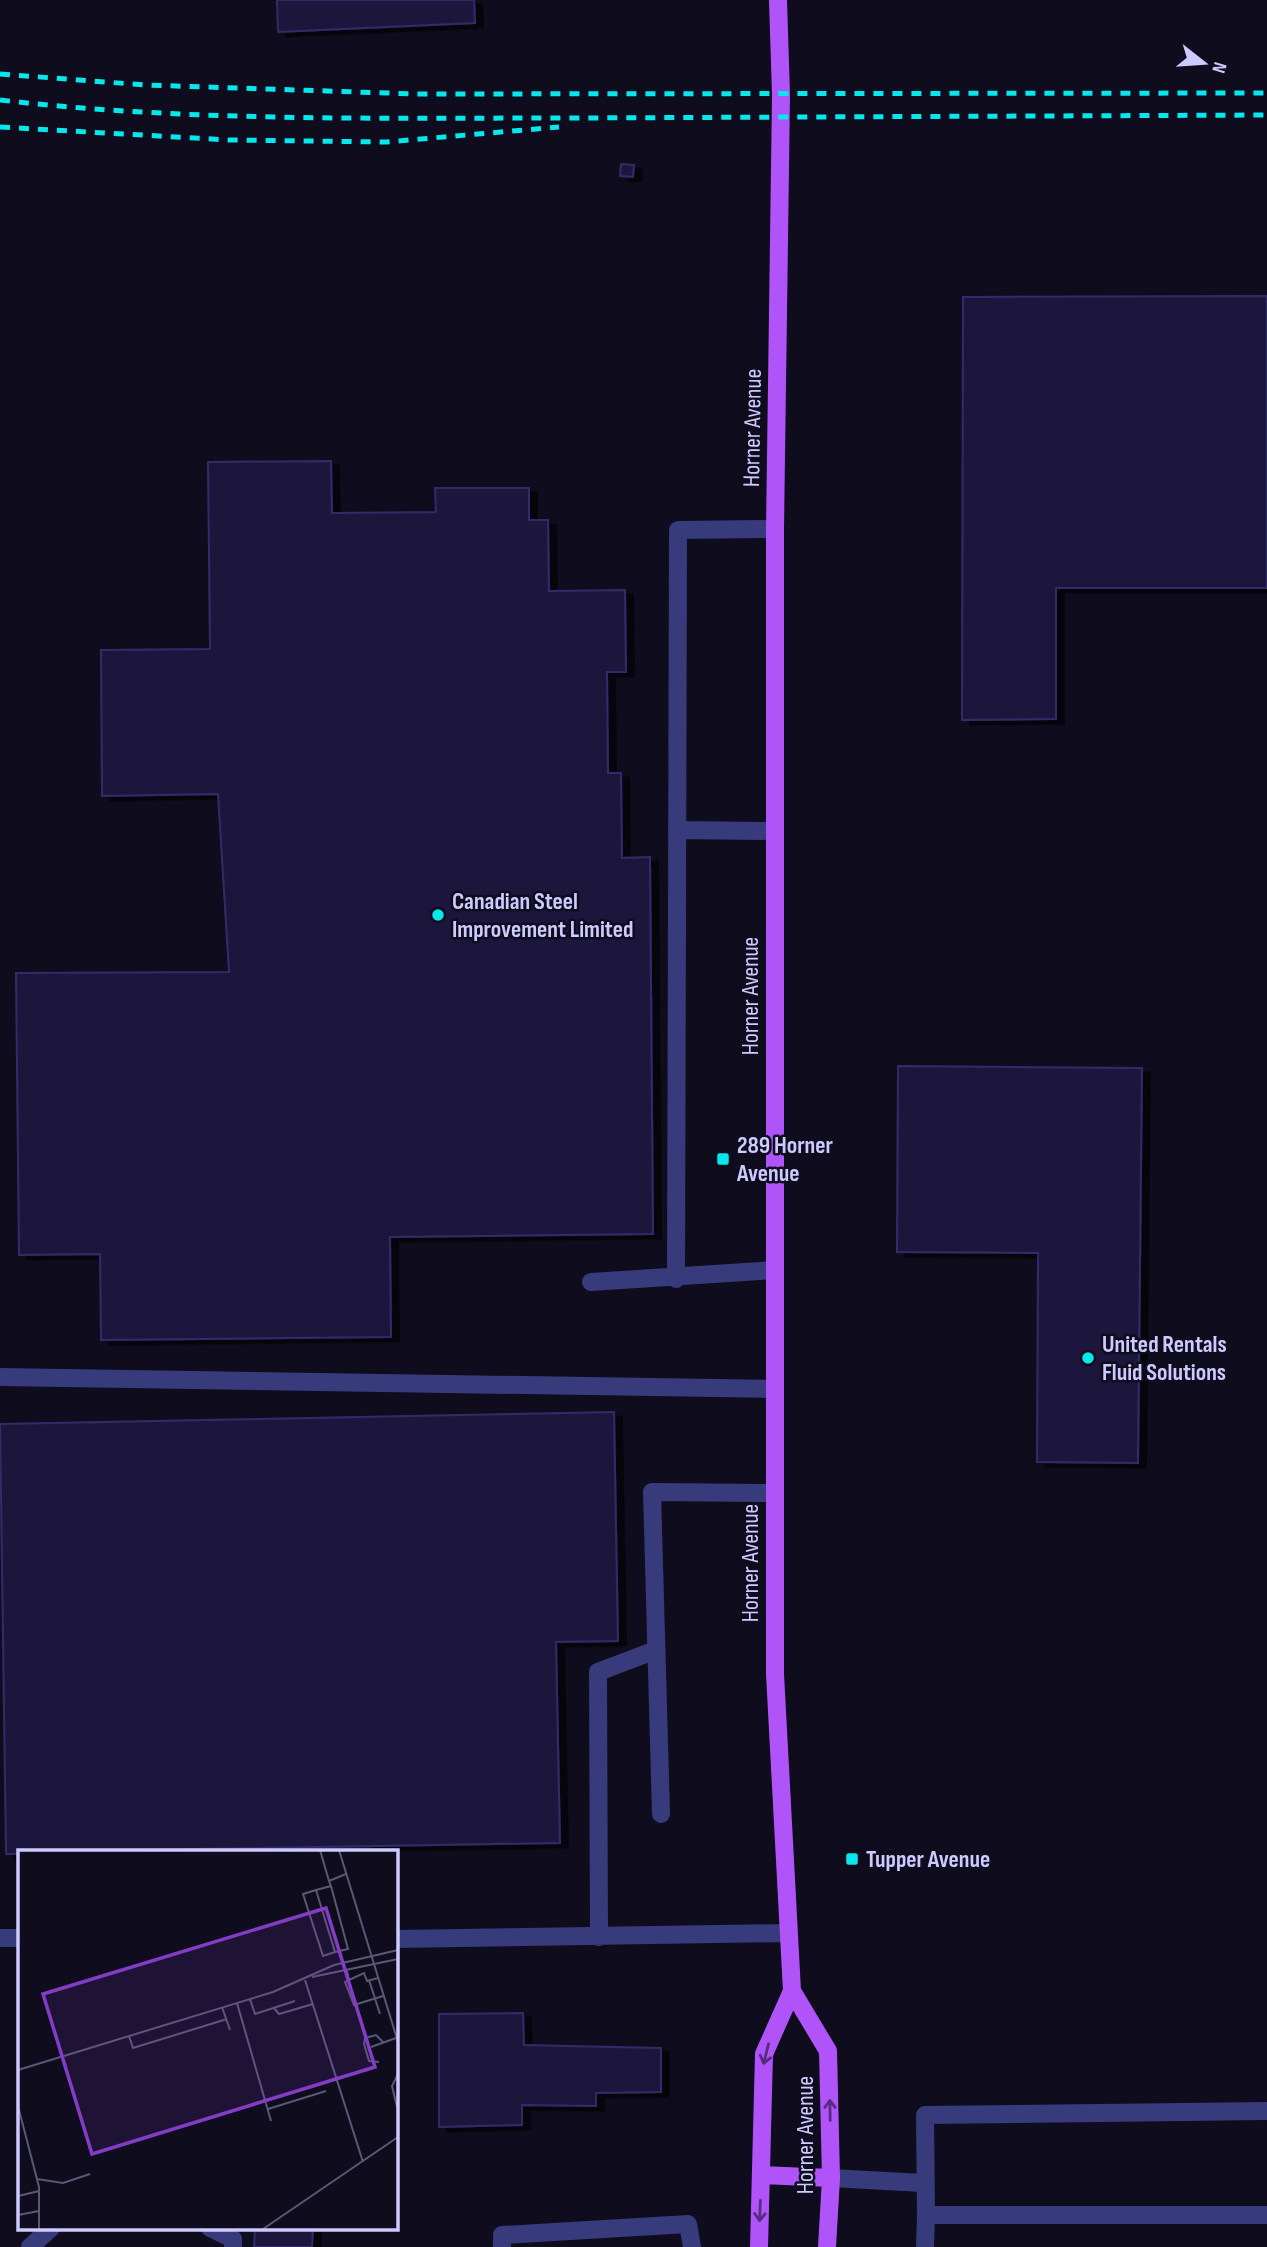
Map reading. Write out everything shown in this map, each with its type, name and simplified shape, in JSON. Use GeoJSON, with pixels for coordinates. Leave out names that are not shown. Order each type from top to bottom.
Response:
{"type":"FeatureCollection","features":[{"type":"Feature","properties":{"kind":"main road","name":"Horner Avenue"},"geometry":{"type":"LineString","coordinates":[[778,0],[781,95],[775,528],[775,1674],[792,1991],[828,2051],[831,2178],[827,2247]]}},
{"type":"Feature","properties":{"kind":"main road","name":"Horner Avenue"},"geometry":{"type":"LineString","coordinates":[[759,2247],[764,2054],[792,1991]]}},
{"type":"Feature","properties":{"kind":"main road"},"geometry":{"type":"LineString","coordinates":[[761,2175],[831,2178]]}},
{"type":"Feature","properties":{"kind":"street"},"geometry":{"type":"LineString","coordinates":[[676,1279],[678,530],[775,528]]}},
{"type":"Feature","properties":{"kind":"street"},"geometry":{"type":"LineString","coordinates":[[677,830],[775,831]]}},
{"type":"Feature","properties":{"kind":"street"},"geometry":{"type":"LineString","coordinates":[[591,1282],[676,1279],[775,1270]]}},
{"type":"Feature","properties":{"kind":"street"},"geometry":{"type":"LineString","coordinates":[[0,1377],[775,1390]]}},
{"type":"Feature","properties":{"kind":"street"},"geometry":{"type":"LineString","coordinates":[[661,1814],[652,1492],[775,1493]]}},
{"type":"Feature","properties":{"kind":"street"},"geometry":{"type":"LineString","coordinates":[[599,1937],[597,1672],[656,1650]]}},
{"type":"Feature","properties":{"kind":"street"},"geometry":{"type":"LineString","coordinates":[[397,1939],[788,1933]]}},
{"type":"Feature","properties":{"kind":"street"},"geometry":{"type":"LineString","coordinates":[[0,1938],[18,1938]]}},
{"type":"Feature","properties":{"kind":"street"},"geometry":{"type":"LineString","coordinates":[[925,2247],[925,2115],[1267,2111]]}},
{"type":"Feature","properties":{"kind":"street"},"geometry":{"type":"LineString","coordinates":[[831,2178],[923,2183]]}},
{"type":"Feature","properties":{"kind":"street"},"geometry":{"type":"LineString","coordinates":[[926,2215],[1267,2215]]}},
{"type":"Feature","properties":{"kind":"street"},"geometry":{"type":"LineString","coordinates":[[502,2247],[502,2235],[688,2224],[692,2247]]}},
{"type":"Feature","properties":{"kind":"street"},"geometry":{"type":"LineString","coordinates":[[30,2247],[49,2230]]}},
{"type":"Feature","properties":{"kind":"street"},"geometry":{"type":"LineString","coordinates":[[213,2230],[233,2239],[233,2247]]}},
{"type":"Feature","properties":{"kind":"building"},"geometry":{"type":"Polygon","coordinates":[[[277,0],[474,0],[475,23],[278,32],[277,0]]]}},
{"type":"Feature","properties":{"kind":"building"},"geometry":{"type":"Polygon","coordinates":[[[621,164],[634,165],[633,177],[620,176],[621,164]]]}},
{"type":"Feature","properties":{"kind":"building"},"geometry":{"type":"Polygon","coordinates":[[[1267,296],[1267,588],[1056,588],[1056,719],[962,720],[963,297],[1267,296]]]}},
{"type":"Feature","properties":{"kind":"building","name":"Canadian Steel Improvement Limited"},"geometry":{"type":"Polygon","coordinates":[[[331,461],[332,513],[436,512],[435,488],[529,488],[529,520],[548,520],[549,591],[625,590],[626,672],[607,672],[608,773],[621,773],[622,858],[650,857],[653,1234],[390,1237],[391,1337],[101,1340],[100,1254],[19,1255],[16,973],[229,972],[218,794],[102,796],[101,650],[210,649],[208,462],[331,461]]]}},
{"type":"Feature","properties":{"kind":"building","name":"United Rentals Fluid Solutions"},"geometry":{"type":"Polygon","coordinates":[[[898,1066],[1142,1068],[1138,1463],[1037,1462],[1038,1253],[897,1252],[898,1066]]]}},
{"type":"Feature","properties":{"kind":"building"},"geometry":{"type":"Polygon","coordinates":[[[614,1412],[618,1641],[556,1642],[560,1843],[18,1850],[18,1854],[6,1854],[0,1424],[614,1412]]]}},
{"type":"Feature","properties":{"kind":"building"},"geometry":{"type":"Polygon","coordinates":[[[523,2013],[524,2045],[661,2048],[661,2092],[596,2093],[596,2106],[522,2105],[522,2125],[439,2127],[439,2014],[523,2013]]]}},
{"type":"Feature","properties":{"kind":"building"},"geometry":{"type":"Polygon","coordinates":[[[255,2230],[313,2230],[312,2247],[254,2247],[255,2230]]]}},
{"type":"Feature","properties":{"kind":"railway"},"geometry":{"type":"LineString","coordinates":[[0,74],[145,85],[417,94],[1267,93]]}},
{"type":"Feature","properties":{"kind":"railway"},"geometry":{"type":"LineString","coordinates":[[0,100],[143,112],[358,118],[1267,115]]}},
{"type":"Feature","properties":{"kind":"railway"},"geometry":{"type":"LineString","coordinates":[[0,127],[229,140],[386,142],[559,127]]}},
{"type":"Feature","properties":{"kind":"place","name":"Canadian Steel Improvement Limited"},"geometry":{"type":"Point","coordinates":[438,915]}},
{"type":"Feature","properties":{"kind":"place","name":"289 Horner Avenue"},"geometry":{"type":"Point","coordinates":[723,1159]}},
{"type":"Feature","properties":{"kind":"place","name":"United Rentals Fluid Solutions"},"geometry":{"type":"Point","coordinates":[1088,1358]}},
{"type":"Feature","properties":{"kind":"place","name":"Tupper Avenue"},"geometry":{"type":"Point","coordinates":[852,1859]}}]}
